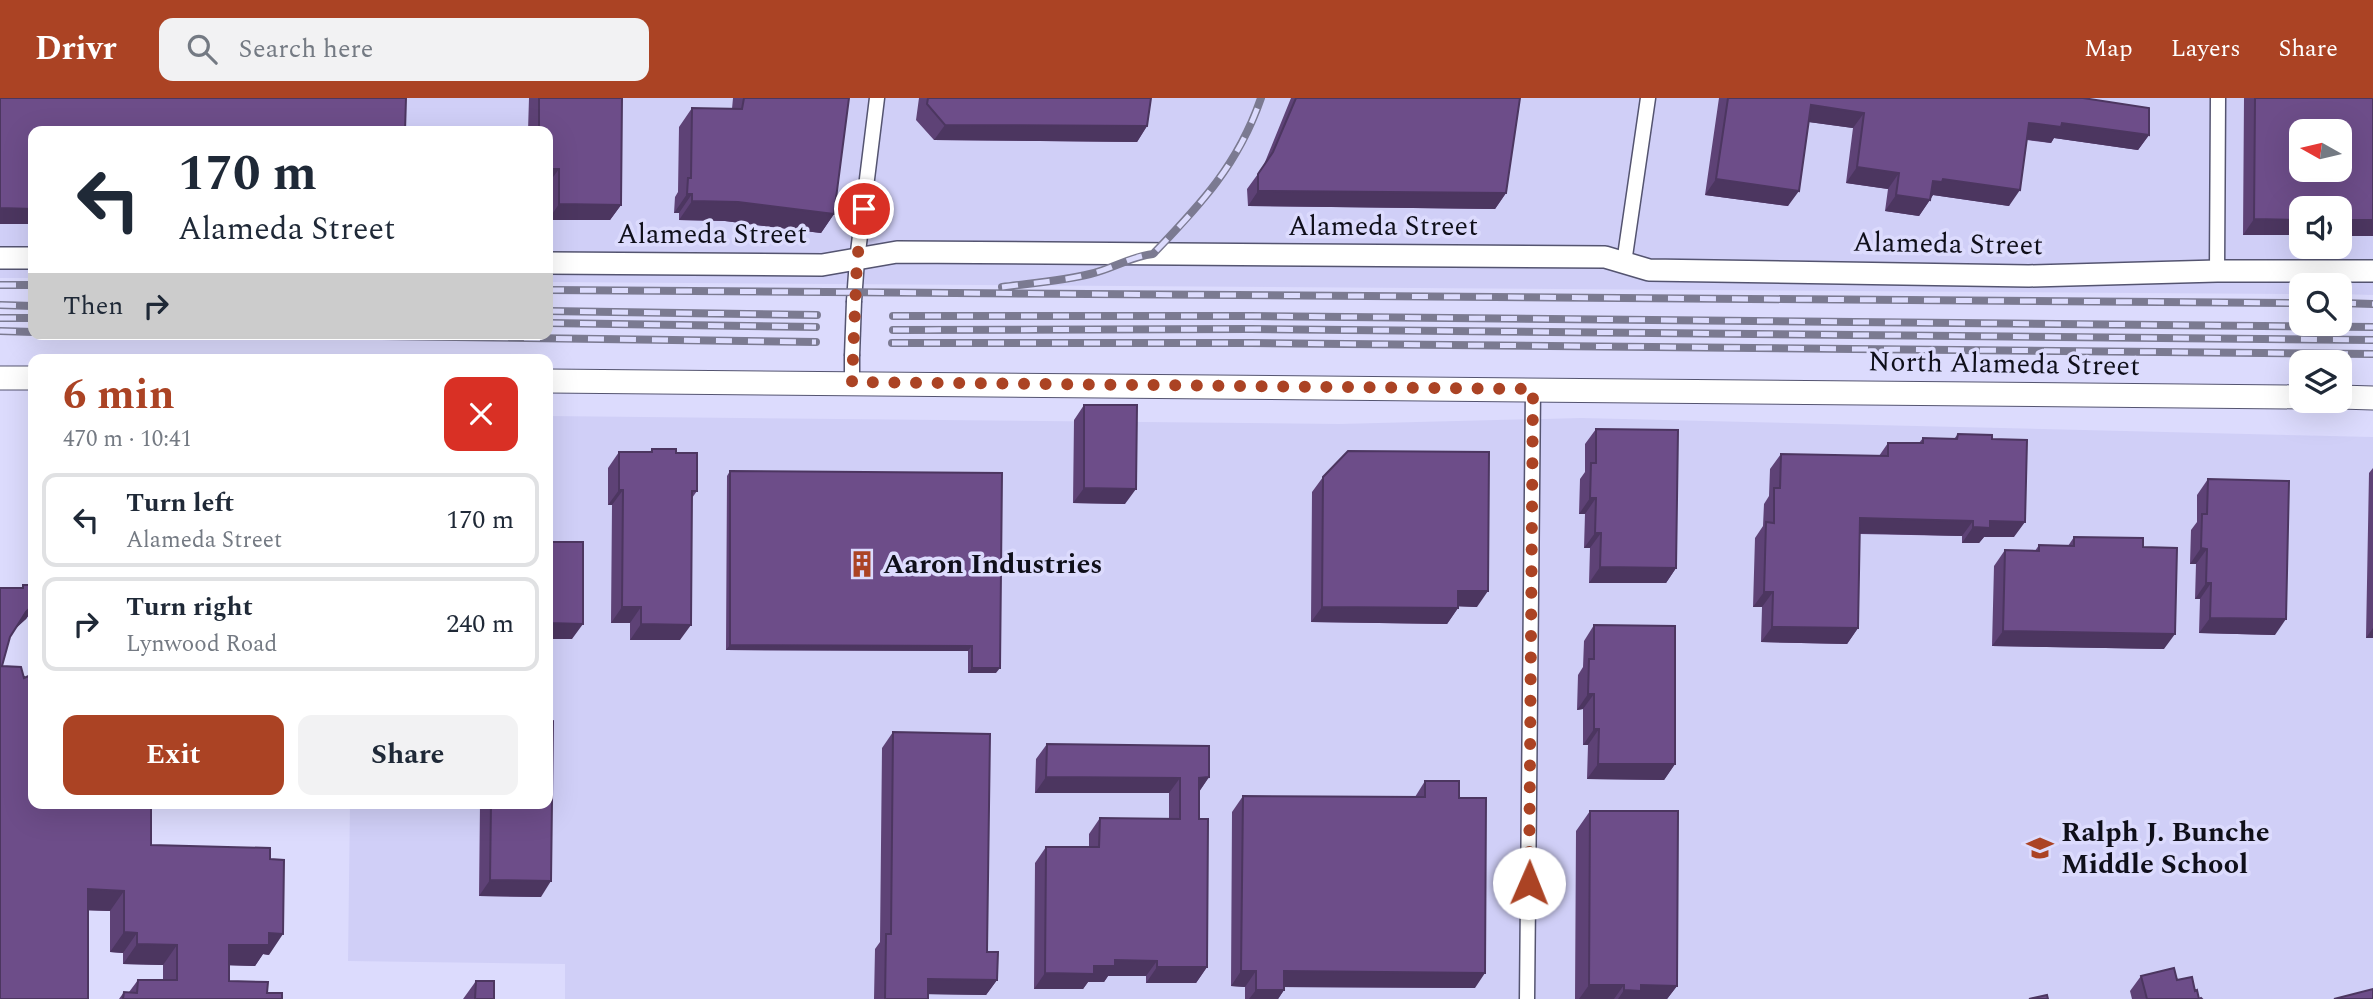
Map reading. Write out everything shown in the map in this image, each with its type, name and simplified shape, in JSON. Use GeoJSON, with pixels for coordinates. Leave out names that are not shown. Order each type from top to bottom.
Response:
{"type":"FeatureCollection","features":[{"type":"Feature","properties":{"kind":"main road"},"geometry":{"type":"LineString","coordinates":[[0,378],[28,378]]}},
{"type":"Feature","properties":{"kind":"main road"},"geometry":{"type":"LineString","coordinates":[[553,380],[1533,389]]}},
{"type":"Feature","properties":{"kind":"main road","name":"North Alameda Street"},"geometry":{"type":"LineString","coordinates":[[1533,389],[2289,397]]}},
{"type":"Feature","properties":{"kind":"main road"},"geometry":{"type":"LineString","coordinates":[[2352,397],[2373,397]]}},
{"type":"Feature","properties":{"kind":"street"},"geometry":{"type":"LineString","coordinates":[[852,382],[857,260],[877,98]]}},
{"type":"Feature","properties":{"kind":"street"},"geometry":{"type":"LineString","coordinates":[[1624,263],[1648,98]]}},
{"type":"Feature","properties":{"kind":"street"},"geometry":{"type":"LineString","coordinates":[[2218,98],[2217,271],[2373,271]]}},
{"type":"Feature","properties":{"kind":"street","name":"Alameda Street"},"geometry":{"type":"LineString","coordinates":[[553,263],[822,265],[897,252],[1004,252],[1605,257],[1649,270],[1975,275],[2217,271]]}},
{"type":"Feature","properties":{"kind":"street"},"geometry":{"type":"LineString","coordinates":[[0,257],[28,258]]}},
{"type":"Feature","properties":{"kind":"street"},"geometry":{"type":"LineString","coordinates":[[1527,999],[1533,389]]}},
{"type":"Feature","properties":{"kind":"shaded area"},"geometry":{"type":"Polygon","coordinates":[[[0,98],[2373,98],[2373,295],[2352,294],[2352,273],[2289,273],[2289,294],[553,282],[553,126],[28,126],[28,278],[0,278],[0,98]]]}},
{"type":"Feature","properties":{"kind":"shaded area"},"geometry":{"type":"Polygon","coordinates":[[[553,416],[1339,424],[1581,418],[2373,437],[2373,999],[565,999],[565,964],[348,961],[350,809],[553,809],[553,416]]]}},
{"type":"Feature","properties":{"kind":"building"},"geometry":{"type":"Polygon","coordinates":[[[0,98],[406,98],[405,126],[28,126],[28,209],[0,208],[0,98]]]}},
{"type":"Feature","properties":{"kind":"building"},"geometry":{"type":"Polygon","coordinates":[[[539,98],[622,98],[621,205],[559,204],[559,169],[553,169],[553,126],[539,126],[539,98]]]}},
{"type":"Feature","properties":{"kind":"building"},"geometry":{"type":"Polygon","coordinates":[[[744,98],[849,98],[834,214],[738,202],[692,201],[692,194],[687,194],[688,178],[691,178],[692,108],[742,109],[744,98]]]}},
{"type":"Feature","properties":{"kind":"building"},"geometry":{"type":"Polygon","coordinates":[[[928,98],[1151,98],[1147,126],[945,125],[927,104],[928,98]]]}},
{"type":"Feature","properties":{"kind":"building"},"geometry":{"type":"Polygon","coordinates":[[[1296,98],[1520,98],[1506,193],[1258,191],[1258,174],[1273,152],[1296,98]]]}},
{"type":"Feature","properties":{"kind":"building"},"geometry":{"type":"Polygon","coordinates":[[[1728,98],[2083,98],[2149,108],[2149,135],[2062,123],[2061,127],[2029,123],[2020,190],[1943,179],[1942,182],[1933,181],[1930,200],[1896,195],[1899,173],[1857,167],[1864,113],[1811,105],[1799,191],[1716,179],[1728,98]]]}},
{"type":"Feature","properties":{"kind":"building"},"geometry":{"type":"Polygon","coordinates":[[[2255,98],[2373,98],[2373,220],[2352,220],[2352,196],[2289,196],[2289,220],[2254,219],[2255,98]]]}},
{"type":"Feature","properties":{"kind":"building"},"geometry":{"type":"Polygon","coordinates":[[[1084,405],[1137,405],[1136,489],[1084,488],[1084,405]]]}},
{"type":"Feature","properties":{"kind":"building"},"geometry":{"type":"Polygon","coordinates":[[[1596,429],[1678,430],[1676,568],[1600,567],[1601,533],[1595,533],[1596,498],[1590,498],[1591,463],[1596,463],[1596,429]]]}},
{"type":"Feature","properties":{"kind":"building"},"geometry":{"type":"Polygon","coordinates":[[[1958,434],[2027,440],[2025,522],[1990,521],[1990,528],[1973,527],[1973,521],[1860,518],[1858,628],[1772,627],[1773,592],[1764,592],[1766,522],[1774,523],[1774,488],[1780,488],[1781,454],[1888,456],[1888,443],[1923,443],[1923,438],[1957,439],[1958,434]]]}},
{"type":"Feature","properties":{"kind":"building"},"geometry":{"type":"Polygon","coordinates":[[[652,449],[676,449],[676,453],[697,453],[697,491],[692,491],[691,625],[641,624],[641,607],[622,607],[623,490],[619,490],[619,452],[652,452],[652,449]]]}},
{"type":"Feature","properties":{"kind":"building"},"geometry":{"type":"Polygon","coordinates":[[[1348,451],[1489,452],[1488,591],[1458,591],[1458,608],[1322,607],[1323,477],[1348,451]]]}},
{"type":"Feature","properties":{"kind":"building","name":"Aaron Industries"},"geometry":{"type":"Polygon","coordinates":[[[730,471],[1002,473],[1000,668],[972,668],[972,646],[730,645],[730,471]]]}},
{"type":"Feature","properties":{"kind":"building"},"geometry":{"type":"Polygon","coordinates":[[[2208,479],[2289,481],[2286,619],[2210,618],[2211,583],[2206,583],[2207,549],[2201,548],[2202,514],[2207,514],[2208,479]]]}},
{"type":"Feature","properties":{"kind":"building"},"geometry":{"type":"Polygon","coordinates":[[[2074,537],[2143,538],[2143,547],[2177,548],[2175,634],[2003,631],[2005,550],[2039,551],[2039,545],[2074,546],[2074,537]]]}},
{"type":"Feature","properties":{"kind":"building"},"geometry":{"type":"Polygon","coordinates":[[[553,542],[583,542],[583,624],[553,623],[553,542]]]}},
{"type":"Feature","properties":{"kind":"building"},"geometry":{"type":"Polygon","coordinates":[[[23,585],[28,585],[28,610],[10,637],[2,666],[21,667],[24,678],[28,676],[28,809],[151,809],[151,845],[270,848],[270,859],[284,860],[283,934],[269,933],[269,945],[229,945],[229,981],[268,982],[267,993],[282,993],[282,999],[123,999],[124,992],[137,993],[138,980],[177,980],[177,945],[137,944],[137,933],[124,932],[124,891],[88,889],[88,999],[0,999],[0,588],[23,588],[23,585]]]}},
{"type":"Feature","properties":{"kind":"building"},"geometry":{"type":"Polygon","coordinates":[[[1594,625],[1675,626],[1675,764],[1598,764],[1599,729],[1594,729],[1594,694],[1588,694],[1589,659],[1594,659],[1594,625]]]}},
{"type":"Feature","properties":{"kind":"building"},"geometry":{"type":"Polygon","coordinates":[[[893,732],[990,734],[987,952],[998,952],[997,980],[928,979],[928,999],[885,999],[886,934],[891,934],[893,732]]]}},
{"type":"Feature","properties":{"kind":"building"},"geometry":{"type":"Polygon","coordinates":[[[1047,744],[1209,746],[1209,777],[1199,778],[1199,819],[1208,819],[1207,967],[1157,967],[1157,961],[1115,960],[1115,966],[1094,966],[1094,974],[1045,973],[1046,847],[1099,847],[1100,818],[1180,819],[1180,778],[1046,777],[1047,744]]]}},
{"type":"Feature","properties":{"kind":"building"},"geometry":{"type":"Polygon","coordinates":[[[1425,781],[1459,781],[1459,798],[1486,798],[1485,973],[1284,971],[1284,990],[1256,990],[1256,971],[1241,971],[1243,796],[1425,797],[1425,781]]]}},
{"type":"Feature","properties":{"kind":"building"},"geometry":{"type":"Polygon","coordinates":[[[491,809],[552,809],[551,881],[490,880],[491,809]]]}},
{"type":"Feature","properties":{"kind":"building"},"geometry":{"type":"Polygon","coordinates":[[[1590,811],[1678,811],[1677,986],[1641,985],[1641,991],[1624,990],[1624,985],[1589,985],[1590,811]]]}},
{"type":"Feature","properties":{"kind":"building"},"geometry":{"type":"Polygon","coordinates":[[[2174,968],[2177,980],[2192,977],[2199,999],[2147,999],[2141,976],[2174,968]]]}},
{"type":"Feature","properties":{"kind":"building"},"geometry":{"type":"Polygon","coordinates":[[[476,981],[494,981],[494,999],[475,999],[476,981]]]}},
{"type":"Feature","properties":{"kind":"building"},"geometry":{"type":"Polygon","coordinates":[[[2373,989],[2373,999],[2334,999],[2373,989]]]}},
{"type":"Feature","properties":{"kind":"building"},"geometry":{"type":"Polygon","coordinates":[[[2047,995],[2048,999],[2029,999],[2047,995]]]}},
{"type":"Feature","properties":{"kind":"railway"},"geometry":{"type":"LineString","coordinates":[[1002,287],[1098,272],[1137,257],[1153,254],[1187,218],[1229,164],[1252,122],[1261,98]]}},
{"type":"Feature","properties":{"kind":"railway"},"geometry":{"type":"LineString","coordinates":[[0,285],[28,285]]}},
{"type":"Feature","properties":{"kind":"railway"},"geometry":{"type":"LineString","coordinates":[[553,290],[2289,303]]}},
{"type":"Feature","properties":{"kind":"railway"},"geometry":{"type":"LineString","coordinates":[[2352,303],[2373,304]]}},
{"type":"Feature","properties":{"kind":"railway"},"geometry":{"type":"LineString","coordinates":[[0,305],[28,306]]}},
{"type":"Feature","properties":{"kind":"railway"},"geometry":{"type":"LineString","coordinates":[[553,311],[817,315]]}},
{"type":"Feature","properties":{"kind":"railway"},"geometry":{"type":"LineString","coordinates":[[893,316],[1251,316],[2373,327]]}},
{"type":"Feature","properties":{"kind":"railway"},"geometry":{"type":"LineString","coordinates":[[0,318],[28,318]]}},
{"type":"Feature","properties":{"kind":"railway"},"geometry":{"type":"LineString","coordinates":[[553,323],[816,327]]}},
{"type":"Feature","properties":{"kind":"railway"},"geometry":{"type":"LineString","coordinates":[[893,330],[1251,329],[2373,340]]}},
{"type":"Feature","properties":{"kind":"railway"},"geometry":{"type":"LineString","coordinates":[[0,331],[28,332]]}},
{"type":"Feature","properties":{"kind":"railway"},"geometry":{"type":"LineString","coordinates":[[553,338],[816,342]]}},
{"type":"Feature","properties":{"kind":"railway"},"geometry":{"type":"LineString","coordinates":[[892,343],[1251,343],[2373,354]]}},
{"type":"Feature","properties":{"kind":"place","name":"Aaron Industries"},"geometry":{"type":"Point","coordinates":[862,564]}},
{"type":"Feature","properties":{"kind":"place","name":"Ralph J. Bunche Middle School"},"geometry":{"type":"Point","coordinates":[2040,848]}},
{"type":"Feature","properties":{"kind":"route"},"geometry":{"type":"LineString","coordinates":[[864,209],[857,260],[852,382],[1533,389],[1529,883]]}}]}
